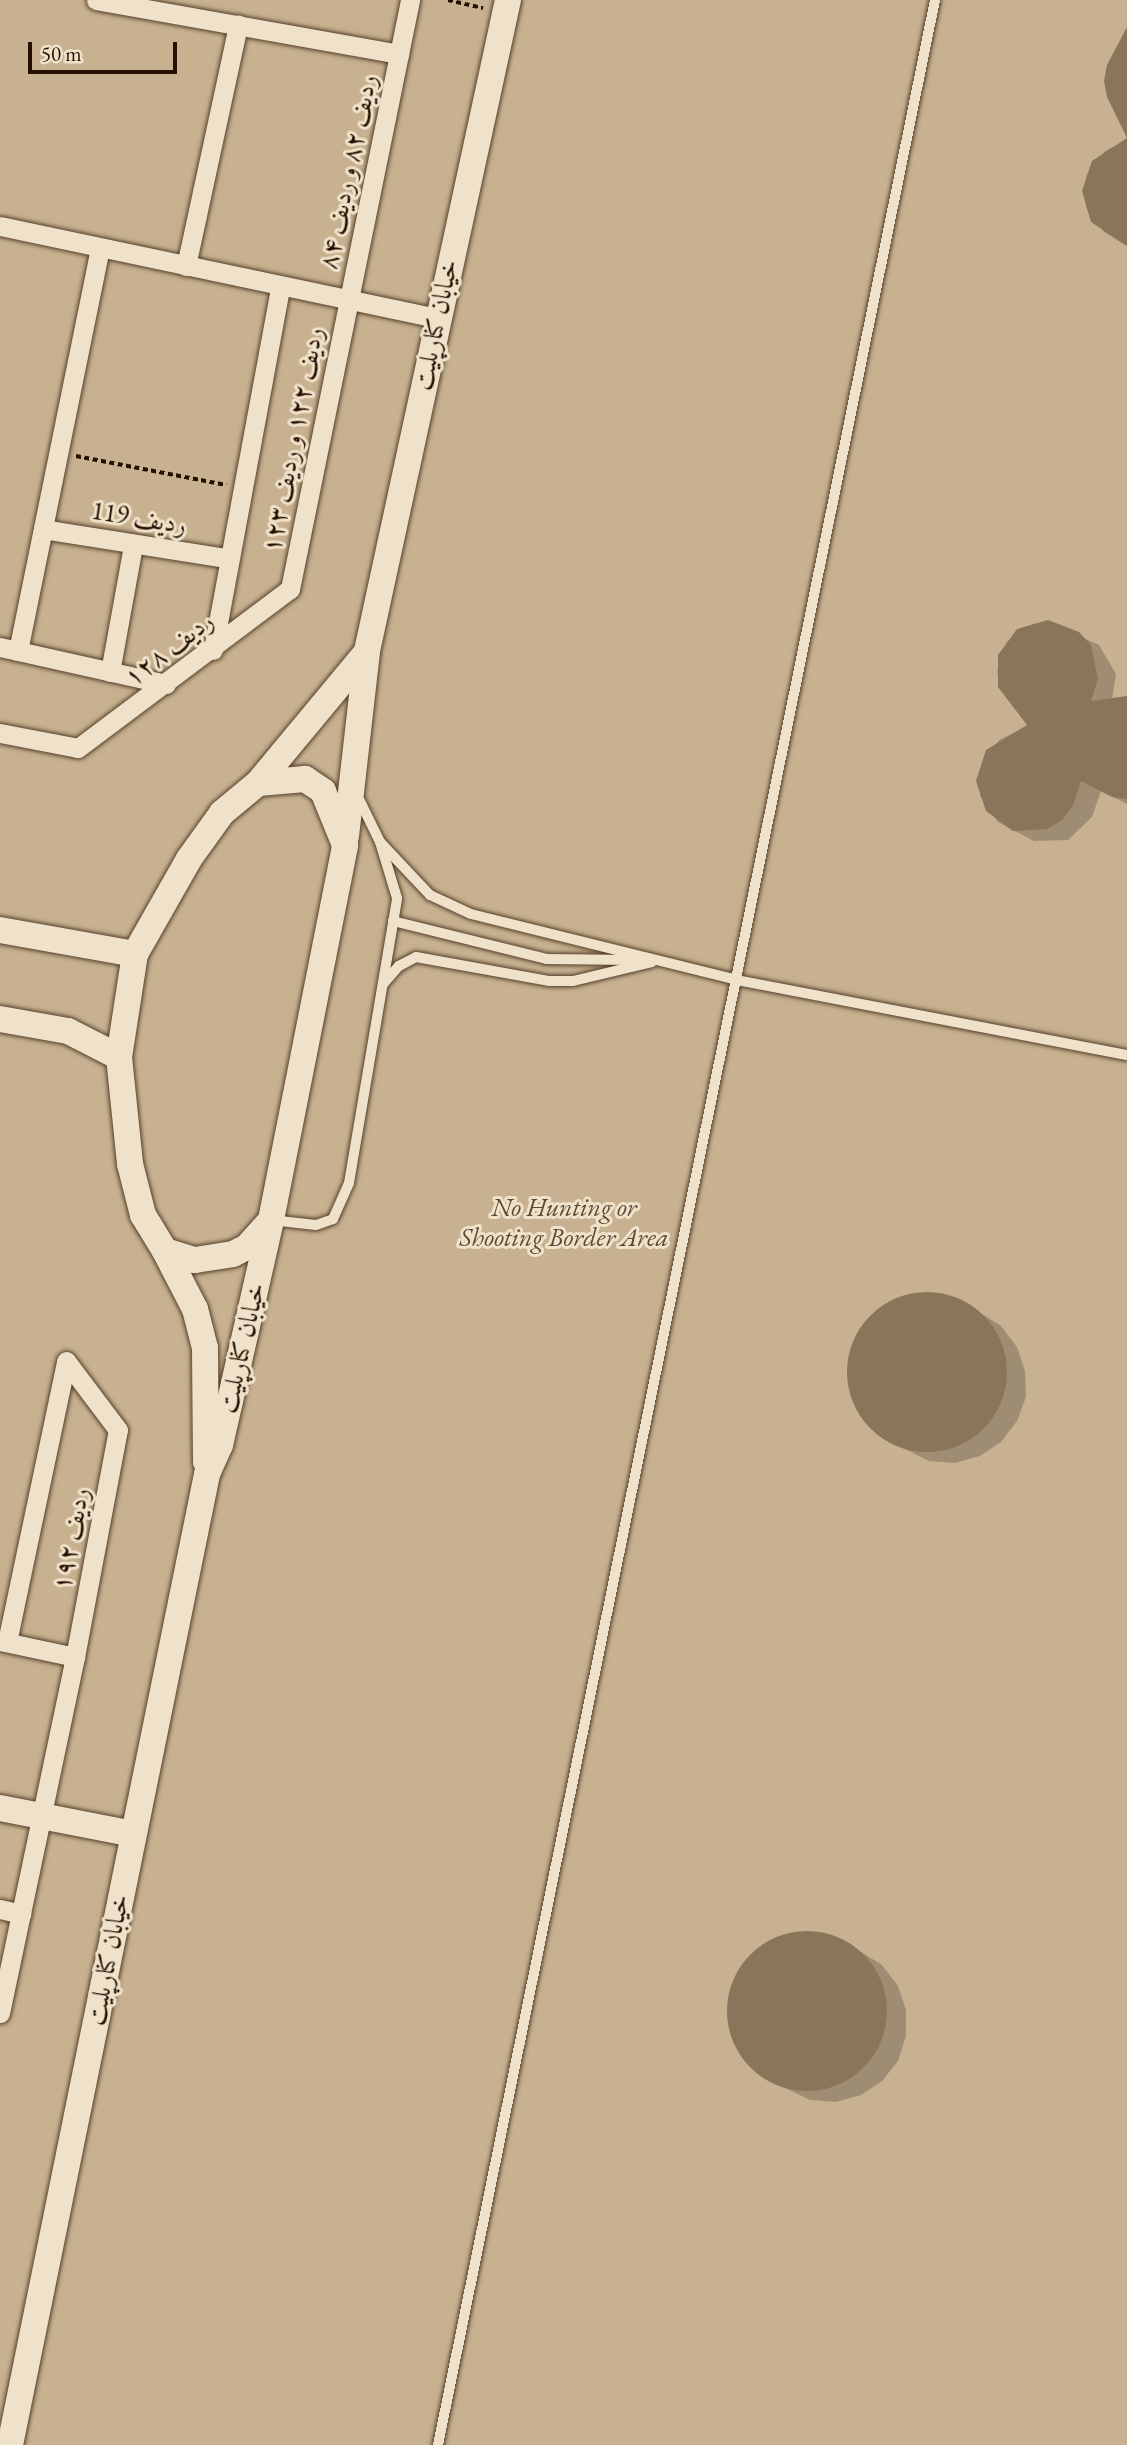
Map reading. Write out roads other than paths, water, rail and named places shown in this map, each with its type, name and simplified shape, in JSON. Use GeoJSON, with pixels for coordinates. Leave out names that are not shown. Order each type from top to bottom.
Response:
{"type":"FeatureCollection","features":[{"type":"Feature","properties":{"kind":"main road","name":"خیابان کنارپلیت"},"geometry":{"type":"LineString","coordinates":[[207,1474],[220,1445],[271,1220],[345,845],[350,782],[367,651],[437,318],[507,7]]}},
{"type":"Feature","properties":{"kind":"main road","name":"خیابان کنارپلیت"},"geometry":{"type":"LineString","coordinates":[[10,2445],[207,1474],[205,1348],[195,1309],[143,1215],[130,1164],[119,1057],[135,954],[189,859],[222,813],[258,783],[367,651]]}},
{"type":"Feature","properties":{"kind":"main road"},"geometry":{"type":"LineString","coordinates":[[258,783],[305,779],[323,791],[345,845]]}},
{"type":"Feature","properties":{"kind":"main road"},"geometry":{"type":"LineString","coordinates":[[0,930],[135,954]]}},
{"type":"Feature","properties":{"kind":"main road"},"geometry":{"type":"LineString","coordinates":[[0,1019],[68,1031],[119,1057]]}},
{"type":"Feature","properties":{"kind":"main road"},"geometry":{"type":"LineString","coordinates":[[165,1251],[195,1260],[233,1254],[247,1247],[271,1220]]}},
{"type":"Feature","properties":{"kind":"main road"},"geometry":{"type":"LineString","coordinates":[[0,1808],[134,1834]]}},
{"type":"Feature","properties":{"kind":"street"},"geometry":{"type":"LineString","coordinates":[[96,0],[399,54]]}},
{"type":"Feature","properties":{"kind":"street","name":"ردیف ۸۲ و ردیف ۸۴"},"geometry":{"type":"LineString","coordinates":[[348,301],[410,0]]}},
{"type":"Feature","properties":{"kind":"street"},"geometry":{"type":"LineString","coordinates":[[186,266],[238,25]]}},
{"type":"Feature","properties":{"kind":"street"},"geometry":{"type":"LineString","coordinates":[[0,226],[437,318]]}},
{"type":"Feature","properties":{"kind":"street"},"geometry":{"type":"LineString","coordinates":[[100,248],[43,529],[9,649],[166,684]]}},
{"type":"Feature","properties":{"kind":"street"},"geometry":{"type":"LineString","coordinates":[[213,650],[227,558],[280,287]]}},
{"type":"Feature","properties":{"kind":"street","name":"ردیف ۱۲۲ و ردیف ۱۲۳"},"geometry":{"type":"LineString","coordinates":[[290,589],[348,301]]}},
{"type":"Feature","properties":{"kind":"street","name":"ردیف 119"},"geometry":{"type":"LineString","coordinates":[[43,529],[227,558]]}},
{"type":"Feature","properties":{"kind":"street"},"geometry":{"type":"LineString","coordinates":[[110,671],[133,545]]}},
{"type":"Feature","properties":{"kind":"street","name":"ردیف ۱۲۸"},"geometry":{"type":"LineString","coordinates":[[0,733],[78,748],[213,650],[290,589]]}},
{"type":"Feature","properties":{"kind":"street","name":"ردیف ۱۹۲"},"geometry":{"type":"LineString","coordinates":[[0,2013],[75,1657],[118,1430],[66,1361],[4,1642]]}},
{"type":"Feature","properties":{"kind":"street"},"geometry":{"type":"LineString","coordinates":[[4,1642],[75,1657]]}},
{"type":"Feature","properties":{"kind":"street"},"geometry":{"type":"LineString","coordinates":[[0,1909],[21,1914]]}},
{"type":"Feature","properties":{"kind":"lane"},"geometry":{"type":"LineString","coordinates":[[438,2445],[935,0]]}},
{"type":"Feature","properties":{"kind":"lane"},"geometry":{"type":"LineString","coordinates":[[271,1220],[316,1225],[334,1219],[343,1201],[397,898],[380,842],[350,782]]}},
{"type":"Feature","properties":{"kind":"lane"},"geometry":{"type":"LineString","coordinates":[[380,842],[407,875],[449,906],[737,980],[1127,1055]]}},
{"type":"Feature","properties":{"kind":"lane"},"geometry":{"type":"LineString","coordinates":[[393,921],[546,959],[660,961]]}},
{"type":"Feature","properties":{"kind":"lane"},"geometry":{"type":"LineString","coordinates":[[382,984],[399,966],[416,957],[550,981],[573,981],[660,961]]}},
{"type":"Feature","properties":{"kind":"park label","name":"No Hunting or Shooting Border Area"},"geometry":{"type":"Point","coordinates":[564,1223]}}]}
